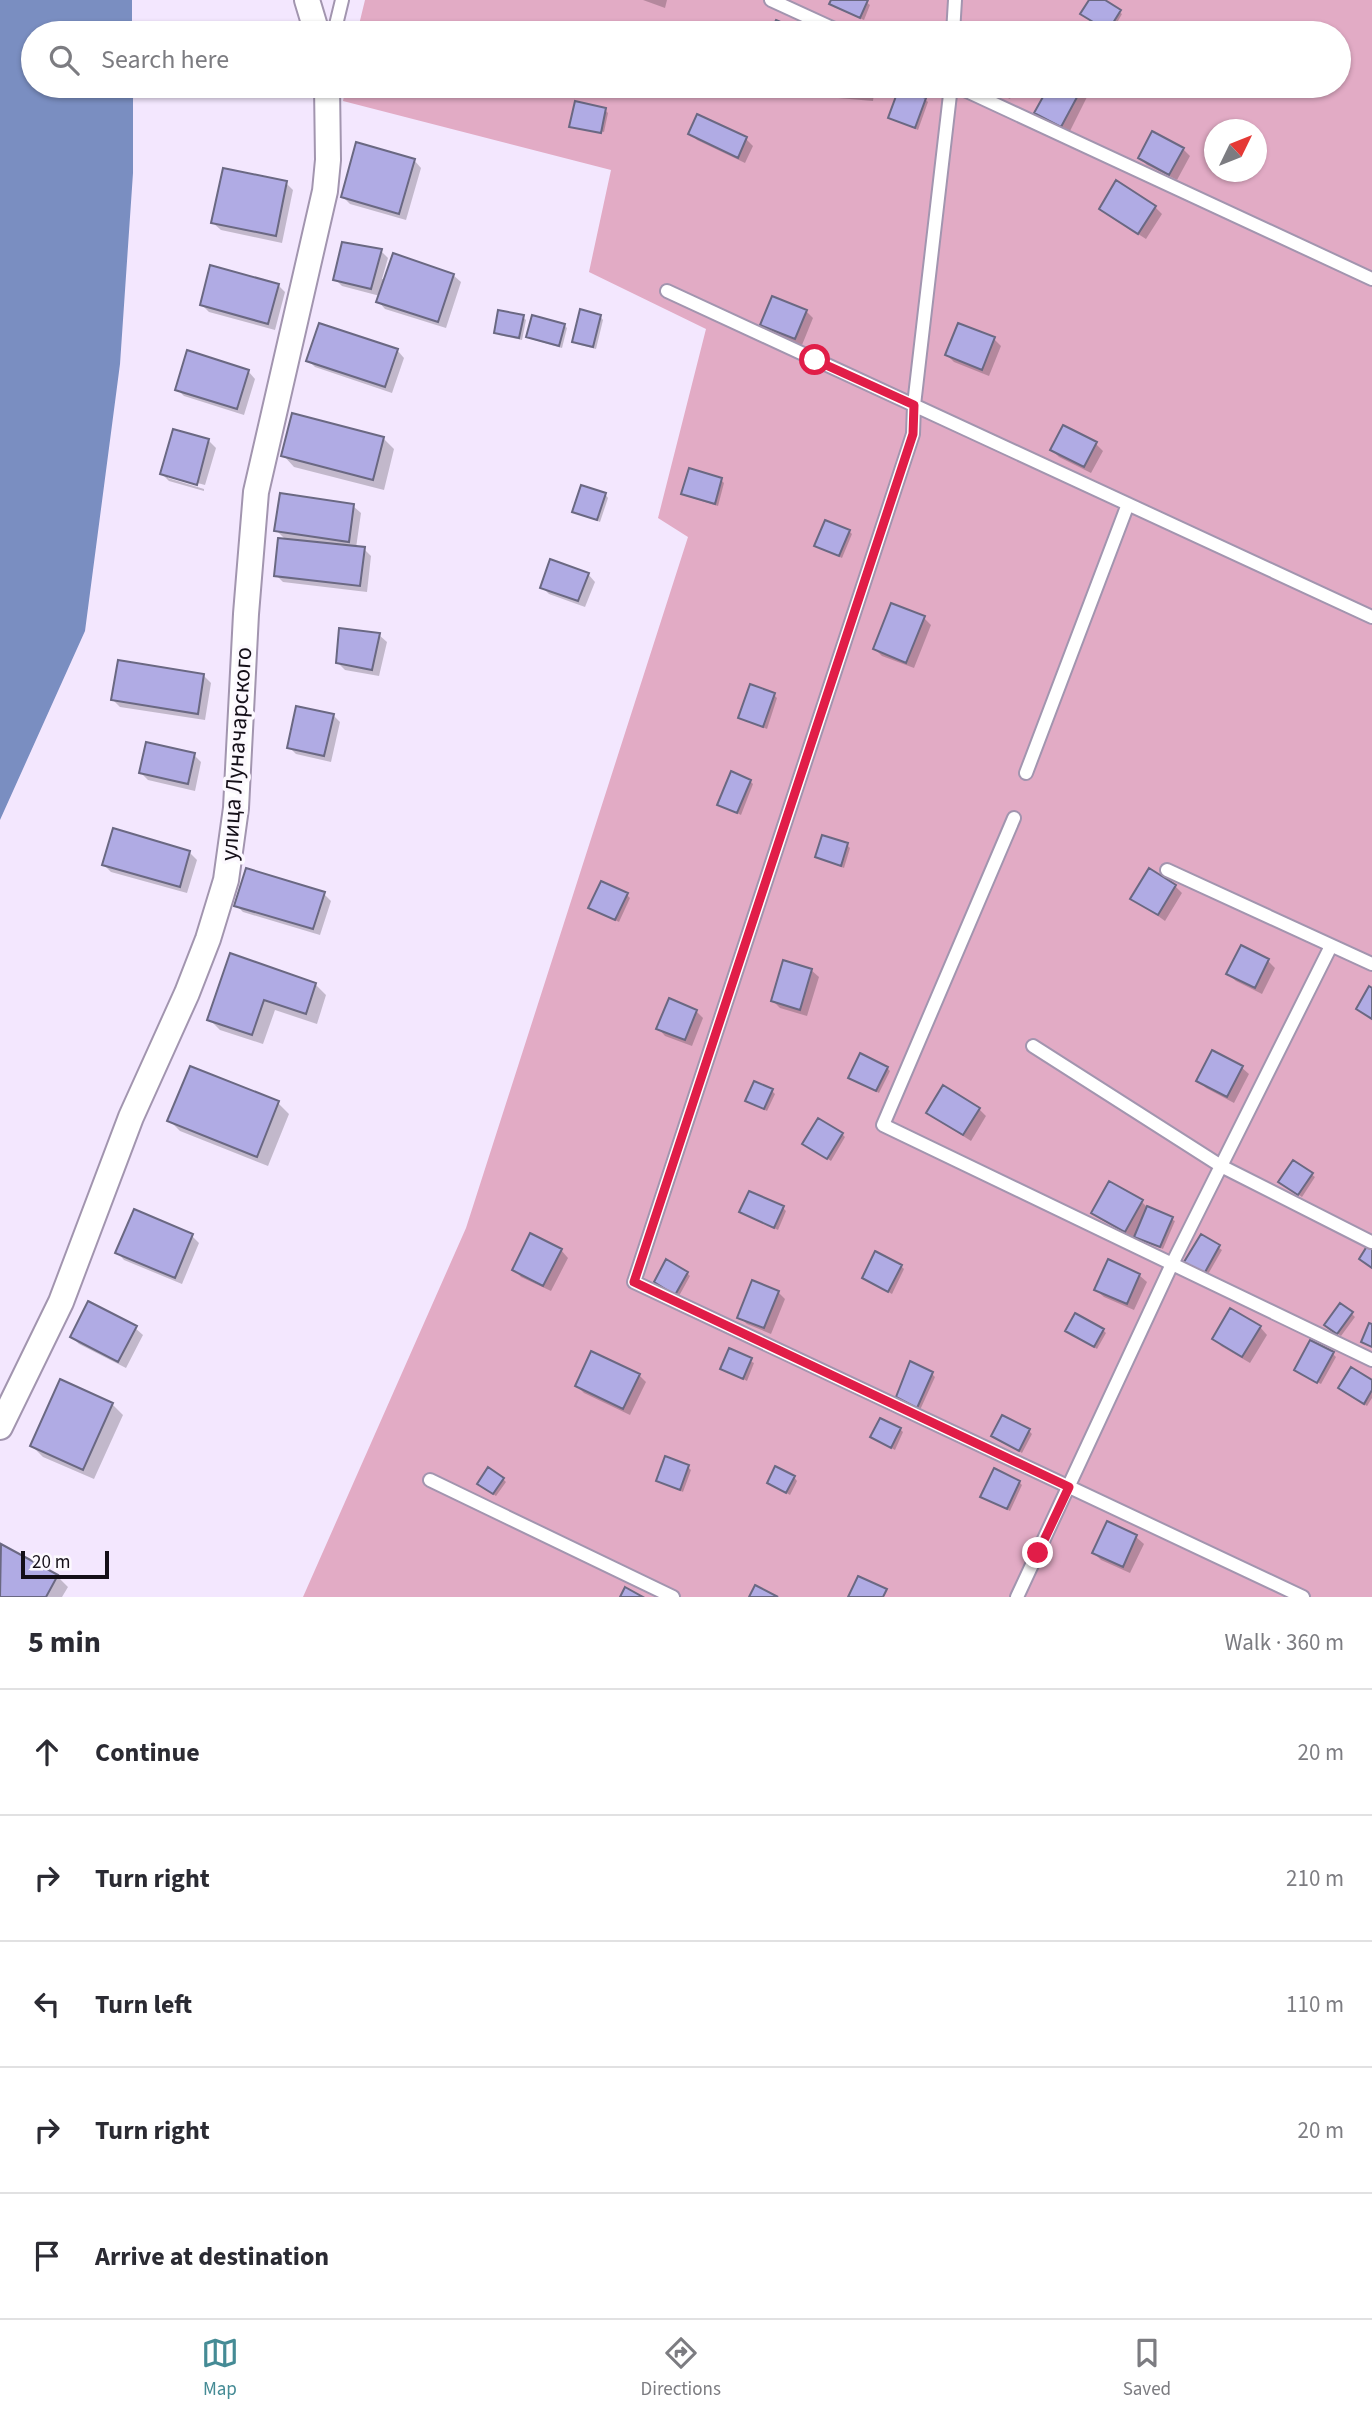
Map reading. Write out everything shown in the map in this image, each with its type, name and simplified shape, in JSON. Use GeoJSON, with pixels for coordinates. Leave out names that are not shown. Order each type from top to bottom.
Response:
{"type":"FeatureCollection","features":[{"type":"Feature","properties":{"kind":"street"},"geometry":{"type":"LineString","coordinates":[[307,0],[313,21]]}},
{"type":"Feature","properties":{"kind":"street","name":"улица Луначарского"},"geometry":{"type":"LineString","coordinates":[[0,1427],[61,1302],[131,1117],[204,950],[226,880],[236,808],[246,614],[256,492],[326,191],[327,98]]}},
{"type":"Feature","properties":{"kind":"lane"},"geometry":{"type":"LineString","coordinates":[[337,21],[342,0]]}},
{"type":"Feature","properties":{"kind":"lane"},"geometry":{"type":"LineString","coordinates":[[771,0],[817,21]]}},
{"type":"Feature","properties":{"kind":"lane"},"geometry":{"type":"LineString","coordinates":[[954,21],[955,0]]}},
{"type":"Feature","properties":{"kind":"lane"},"geometry":{"type":"LineString","coordinates":[[950,98],[914,405],[913,434],[634,1282],[1303,1597]]}},
{"type":"Feature","properties":{"kind":"lane"},"geometry":{"type":"LineString","coordinates":[[982,98],[1372,279]]}},
{"type":"Feature","properties":{"kind":"lane"},"geometry":{"type":"LineString","coordinates":[[667,291],[1372,617]]}},
{"type":"Feature","properties":{"kind":"lane"},"geometry":{"type":"LineString","coordinates":[[1026,773],[1128,504]]}},
{"type":"Feature","properties":{"kind":"lane"},"geometry":{"type":"LineString","coordinates":[[1014,818],[883,1125],[1372,1360]]}},
{"type":"Feature","properties":{"kind":"lane"},"geometry":{"type":"LineString","coordinates":[[1167,870],[1372,964]]}},
{"type":"Feature","properties":{"kind":"lane"},"geometry":{"type":"LineString","coordinates":[[1017,1597],[1172,1264],[1331,946]]}},
{"type":"Feature","properties":{"kind":"lane"},"geometry":{"type":"LineString","coordinates":[[1033,1046],[1221,1166],[1371,1242]]}},
{"type":"Feature","properties":{"kind":"lane"},"geometry":{"type":"LineString","coordinates":[[430,1480],[673,1597]]}},
{"type":"Feature","properties":{"kind":"shaded area"},"geometry":{"type":"Polygon","coordinates":[[[365,0],[1372,0],[1372,1597],[303,1597],[466,1228],[688,537],[658,518],[706,329],[589,272],[611,170],[343,101],[344,98],[1351,98],[1351,21],[360,21],[365,0]]]}},
{"type":"Feature","properties":{"kind":"water"},"geometry":{"type":"Polygon","coordinates":[[[0,0],[132,0],[132,21],[21,21],[21,98],[133,98],[133,173],[120,364],[85,631],[0,820],[0,0]]]}},
{"type":"Feature","properties":{"kind":"building"},"geometry":{"type":"Polygon","coordinates":[[[831,0],[868,0],[860,18],[829,4],[831,0]]]}},
{"type":"Feature","properties":{"kind":"building"},"geometry":{"type":"Polygon","coordinates":[[[1089,0],[1105,0],[1121,10],[1114,21],[1092,21],[1080,14],[1089,0]]]}},
{"type":"Feature","properties":{"kind":"building"},"geometry":{"type":"Polygon","coordinates":[[[895,98],[926,98],[915,128],[888,118],[895,98]]]}},
{"type":"Feature","properties":{"kind":"building"},"geometry":{"type":"Polygon","coordinates":[[[1042,98],[1077,98],[1061,127],[1034,113],[1042,98]]]}},
{"type":"Feature","properties":{"kind":"building"},"geometry":{"type":"Polygon","coordinates":[[[575,101],[606,108],[601,133],[569,127],[575,101]]]}},
{"type":"Feature","properties":{"kind":"building"},"geometry":{"type":"Polygon","coordinates":[[[697,114],[747,137],[738,158],[688,134],[697,114]]]}},
{"type":"Feature","properties":{"kind":"building"},"geometry":{"type":"Polygon","coordinates":[[[1152,131],[1184,148],[1169,175],[1138,158],[1152,131]]]}},
{"type":"Feature","properties":{"kind":"building"},"geometry":{"type":"Polygon","coordinates":[[[356,142],[415,159],[399,214],[341,197],[356,142]]]}},
{"type":"Feature","properties":{"kind":"building"},"geometry":{"type":"Polygon","coordinates":[[[223,168],[287,181],[276,236],[211,223],[223,168]]]}},
{"type":"Feature","properties":{"kind":"building"},"geometry":{"type":"Polygon","coordinates":[[[1116,180],[1156,206],[1138,234],[1099,209],[1116,180]]]}},
{"type":"Feature","properties":{"kind":"building"},"geometry":{"type":"Polygon","coordinates":[[[342,242],[382,249],[371,289],[333,280],[342,242]]]}},
{"type":"Feature","properties":{"kind":"building"},"geometry":{"type":"Polygon","coordinates":[[[393,253],[454,274],[438,322],[376,302],[393,253]]]}},
{"type":"Feature","properties":{"kind":"building"},"geometry":{"type":"Polygon","coordinates":[[[210,265],[279,284],[268,324],[200,305],[210,265]]]}},
{"type":"Feature","properties":{"kind":"building"},"geometry":{"type":"Polygon","coordinates":[[[772,296],[807,310],[795,339],[760,325],[772,296]]]}},
{"type":"Feature","properties":{"kind":"building"},"geometry":{"type":"Polygon","coordinates":[[[580,309],[601,315],[593,347],[572,342],[580,309]]]}},
{"type":"Feature","properties":{"kind":"building"},"geometry":{"type":"Polygon","coordinates":[[[498,310],[524,315],[519,338],[494,333],[498,310]]]}},
{"type":"Feature","properties":{"kind":"building"},"geometry":{"type":"Polygon","coordinates":[[[532,315],[565,324],[559,346],[526,337],[532,315]]]}},
{"type":"Feature","properties":{"kind":"building"},"geometry":{"type":"Polygon","coordinates":[[[319,323],[398,349],[385,387],[306,361],[319,323]]]}},
{"type":"Feature","properties":{"kind":"building"},"geometry":{"type":"Polygon","coordinates":[[[958,323],[995,337],[982,370],[945,355],[958,323]]]}},
{"type":"Feature","properties":{"kind":"building"},"geometry":{"type":"Polygon","coordinates":[[[187,350],[249,370],[237,409],[175,390],[187,350]]]}},
{"type":"Feature","properties":{"kind":"building"},"geometry":{"type":"Polygon","coordinates":[[[292,413],[384,437],[373,480],[281,456],[292,413]]]}},
{"type":"Feature","properties":{"kind":"building"},"geometry":{"type":"Polygon","coordinates":[[[1063,425],[1097,442],[1084,467],[1050,450],[1063,425]]]}},
{"type":"Feature","properties":{"kind":"building"},"geometry":{"type":"Polygon","coordinates":[[[173,429],[209,439],[197,485],[160,474],[173,429]]]}},
{"type":"Feature","properties":{"kind":"building"},"geometry":{"type":"Polygon","coordinates":[[[689,468],[722,478],[715,504],[681,494],[689,468]]]}},
{"type":"Feature","properties":{"kind":"building"},"geometry":{"type":"Polygon","coordinates":[[[581,485],[606,493],[597,520],[572,512],[581,485]]]}},
{"type":"Feature","properties":{"kind":"building"},"geometry":{"type":"Polygon","coordinates":[[[280,493],[354,504],[349,542],[274,531],[280,493]]]}},
{"type":"Feature","properties":{"kind":"building"},"geometry":{"type":"Polygon","coordinates":[[[825,520],[850,530],[839,556],[814,546],[825,520]]]}},
{"type":"Feature","properties":{"kind":"building"},"geometry":{"type":"Polygon","coordinates":[[[278,538],[365,547],[360,586],[274,576],[278,538]]]}},
{"type":"Feature","properties":{"kind":"building"},"geometry":{"type":"Polygon","coordinates":[[[550,559],[589,573],[578,601],[540,588],[550,559]]]}},
{"type":"Feature","properties":{"kind":"building"},"geometry":{"type":"Polygon","coordinates":[[[891,603],[925,616],[906,663],[873,649],[891,603]]]}},
{"type":"Feature","properties":{"kind":"building"},"geometry":{"type":"Polygon","coordinates":[[[339,628],[380,633],[372,670],[336,663],[339,628]]]}},
{"type":"Feature","properties":{"kind":"building"},"geometry":{"type":"Polygon","coordinates":[[[118,660],[204,674],[198,714],[111,700],[118,660]]]}},
{"type":"Feature","properties":{"kind":"building"},"geometry":{"type":"Polygon","coordinates":[[[750,684],[775,693],[763,727],[738,718],[750,684]]]}},
{"type":"Feature","properties":{"kind":"building"},"geometry":{"type":"Polygon","coordinates":[[[296,706],[334,714],[324,756],[287,748],[296,706]]]}},
{"type":"Feature","properties":{"kind":"building"},"geometry":{"type":"Polygon","coordinates":[[[146,742],[195,753],[188,784],[139,773],[146,742]]]}},
{"type":"Feature","properties":{"kind":"building"},"geometry":{"type":"Polygon","coordinates":[[[731,771],[751,780],[737,813],[717,805],[731,771]]]}},
{"type":"Feature","properties":{"kind":"building"},"geometry":{"type":"Polygon","coordinates":[[[113,828],[190,851],[180,887],[102,865],[113,828]]]}},
{"type":"Feature","properties":{"kind":"building"},"geometry":{"type":"Polygon","coordinates":[[[822,835],[848,843],[841,866],[815,857],[822,835]]]}},
{"type":"Feature","properties":{"kind":"building"},"geometry":{"type":"Polygon","coordinates":[[[246,868],[325,892],[313,929],[234,906],[246,868]]]}},
{"type":"Feature","properties":{"kind":"building"},"geometry":{"type":"Polygon","coordinates":[[[1149,868],[1176,885],[1158,915],[1130,899],[1149,868]]]}},
{"type":"Feature","properties":{"kind":"building"},"geometry":{"type":"Polygon","coordinates":[[[601,881],[628,893],[615,920],[588,908],[601,881]]]}},
{"type":"Feature","properties":{"kind":"building"},"geometry":{"type":"Polygon","coordinates":[[[1241,945],[1269,959],[1255,988],[1226,974],[1241,945]]]}},
{"type":"Feature","properties":{"kind":"building"},"geometry":{"type":"Polygon","coordinates":[[[230,953],[316,983],[306,1014],[264,1000],[252,1035],[207,1020],[230,953]]]}},
{"type":"Feature","properties":{"kind":"building"},"geometry":{"type":"Polygon","coordinates":[[[783,960],[812,969],[800,1010],[771,1001],[783,960]]]}},
{"type":"Feature","properties":{"kind":"building"},"geometry":{"type":"Polygon","coordinates":[[[1369,986],[1372,988],[1372,1019],[1356,1009],[1369,986]]]}},
{"type":"Feature","properties":{"kind":"building"},"geometry":{"type":"Polygon","coordinates":[[[669,998],[697,1010],[685,1040],[656,1029],[669,998]]]}},
{"type":"Feature","properties":{"kind":"building"},"geometry":{"type":"Polygon","coordinates":[[[1212,1050],[1243,1066],[1227,1097],[1196,1081],[1212,1050]]]}},
{"type":"Feature","properties":{"kind":"building"},"geometry":{"type":"Polygon","coordinates":[[[860,1053],[888,1067],[876,1091],[848,1078],[860,1053]]]}},
{"type":"Feature","properties":{"kind":"building"},"geometry":{"type":"Polygon","coordinates":[[[190,1066],[279,1101],[257,1157],[167,1121],[190,1066]]]}},
{"type":"Feature","properties":{"kind":"building"},"geometry":{"type":"Polygon","coordinates":[[[754,1081],[773,1089],[764,1109],[745,1101],[754,1081]]]}},
{"type":"Feature","properties":{"kind":"building"},"geometry":{"type":"Polygon","coordinates":[[[943,1085],[980,1108],[963,1135],[926,1113],[943,1085]]]}},
{"type":"Feature","properties":{"kind":"building"},"geometry":{"type":"Polygon","coordinates":[[[818,1118],[843,1133],[827,1159],[802,1144],[818,1118]]]}},
{"type":"Feature","properties":{"kind":"building"},"geometry":{"type":"Polygon","coordinates":[[[1293,1160],[1313,1173],[1298,1195],[1278,1182],[1293,1160]]]}},
{"type":"Feature","properties":{"kind":"building"},"geometry":{"type":"Polygon","coordinates":[[[1109,1181],[1143,1200],[1125,1232],[1091,1213],[1109,1181]]]}},
{"type":"Feature","properties":{"kind":"building"},"geometry":{"type":"Polygon","coordinates":[[[749,1191],[784,1206],[774,1228],[739,1212],[749,1191]]]}},
{"type":"Feature","properties":{"kind":"building"},"geometry":{"type":"Polygon","coordinates":[[[1147,1206],[1173,1217],[1160,1247],[1134,1237],[1147,1206]]]}},
{"type":"Feature","properties":{"kind":"building"},"geometry":{"type":"Polygon","coordinates":[[[134,1209],[193,1234],[175,1278],[115,1253],[134,1209]]]}},
{"type":"Feature","properties":{"kind":"building"},"geometry":{"type":"Polygon","coordinates":[[[530,1233],[562,1249],[543,1286],[512,1270],[530,1233]]]}},
{"type":"Feature","properties":{"kind":"building"},"geometry":{"type":"Polygon","coordinates":[[[1201,1234],[1220,1245],[1204,1274],[1184,1262],[1201,1234]]]}},
{"type":"Feature","properties":{"kind":"building"},"geometry":{"type":"Polygon","coordinates":[[[1369,1243],[1372,1245],[1372,1268],[1359,1259],[1369,1243]]]}},
{"type":"Feature","properties":{"kind":"building"},"geometry":{"type":"Polygon","coordinates":[[[875,1251],[902,1265],[888,1292],[862,1278],[875,1251]]]}},
{"type":"Feature","properties":{"kind":"building"},"geometry":{"type":"Polygon","coordinates":[[[666,1259],[688,1272],[675,1295],[654,1282],[666,1259]]]}},
{"type":"Feature","properties":{"kind":"building"},"geometry":{"type":"Polygon","coordinates":[[[1108,1259],[1140,1274],[1127,1304],[1094,1290],[1108,1259]]]}},
{"type":"Feature","properties":{"kind":"building"},"geometry":{"type":"Polygon","coordinates":[[[752,1280],[779,1291],[764,1328],[737,1318],[752,1280]]]}},
{"type":"Feature","properties":{"kind":"building"},"geometry":{"type":"Polygon","coordinates":[[[88,1301],[137,1326],[118,1362],[70,1337],[88,1301]]]}},
{"type":"Feature","properties":{"kind":"building"},"geometry":{"type":"Polygon","coordinates":[[[1340,1303],[1353,1312],[1337,1334],[1324,1325],[1340,1303]]]}},
{"type":"Feature","properties":{"kind":"building"},"geometry":{"type":"Polygon","coordinates":[[[1230,1308],[1261,1326],[1242,1357],[1212,1339],[1230,1308]]]}},
{"type":"Feature","properties":{"kind":"building"},"geometry":{"type":"Polygon","coordinates":[[[1075,1313],[1104,1329],[1094,1347],[1065,1331],[1075,1313]]]}},
{"type":"Feature","properties":{"kind":"building"},"geometry":{"type":"Polygon","coordinates":[[[1369,1323],[1372,1324],[1372,1347],[1361,1342],[1369,1323]]]}},
{"type":"Feature","properties":{"kind":"building"},"geometry":{"type":"Polygon","coordinates":[[[1310,1340],[1334,1352],[1317,1383],[1294,1370],[1310,1340]]]}},
{"type":"Feature","properties":{"kind":"building"},"geometry":{"type":"Polygon","coordinates":[[[729,1348],[752,1358],[743,1379],[720,1369],[729,1348]]]}},
{"type":"Feature","properties":{"kind":"building"},"geometry":{"type":"Polygon","coordinates":[[[591,1351],[640,1374],[623,1409],[575,1386],[591,1351]]]}},
{"type":"Feature","properties":{"kind":"building"},"geometry":{"type":"Polygon","coordinates":[[[910,1361],[933,1372],[917,1408],[896,1397],[910,1361]]]}},
{"type":"Feature","properties":{"kind":"building"},"geometry":{"type":"Polygon","coordinates":[[[1351,1367],[1372,1380],[1372,1390],[1364,1404],[1338,1388],[1351,1367]]]}},
{"type":"Feature","properties":{"kind":"building"},"geometry":{"type":"Polygon","coordinates":[[[60,1379],[113,1403],[83,1470],[30,1446],[60,1379]]]}},
{"type":"Feature","properties":{"kind":"building"},"geometry":{"type":"Polygon","coordinates":[[[1002,1415],[1030,1429],[1019,1451],[991,1436],[1002,1415]]]}},
{"type":"Feature","properties":{"kind":"building"},"geometry":{"type":"Polygon","coordinates":[[[880,1418],[901,1428],[891,1448],[870,1437],[880,1418]]]}},
{"type":"Feature","properties":{"kind":"building"},"geometry":{"type":"Polygon","coordinates":[[[665,1456],[689,1465],[680,1490],[656,1481],[665,1456]]]}},
{"type":"Feature","properties":{"kind":"building"},"geometry":{"type":"Polygon","coordinates":[[[775,1466],[795,1476],[786,1493],[767,1483],[775,1466]]]}},
{"type":"Feature","properties":{"kind":"building"},"geometry":{"type":"Polygon","coordinates":[[[488,1467],[504,1478],[493,1494],[477,1484],[488,1467]]]}},
{"type":"Feature","properties":{"kind":"building"},"geometry":{"type":"Polygon","coordinates":[[[994,1468],[1020,1481],[1007,1509],[980,1497],[994,1468]]]}},
{"type":"Feature","properties":{"kind":"building"},"geometry":{"type":"Polygon","coordinates":[[[1107,1521],[1137,1535],[1123,1567],[1092,1553],[1107,1521]]]}},
{"type":"Feature","properties":{"kind":"building"},"geometry":{"type":"Polygon","coordinates":[[[1,1544],[58,1575],[46,1597],[0,1597],[1,1544]]]}},
{"type":"Feature","properties":{"kind":"building"},"geometry":{"type":"Polygon","coordinates":[[[858,1576],[887,1589],[883,1597],[848,1597],[858,1576]]]}},
{"type":"Feature","properties":{"kind":"building"},"geometry":{"type":"Polygon","coordinates":[[[755,1585],[778,1597],[749,1597],[755,1585]]]}},
{"type":"Feature","properties":{"kind":"building"},"geometry":{"type":"Polygon","coordinates":[[[625,1587],[643,1597],[620,1597],[625,1587]]]}},
{"type":"Feature","properties":{"kind":"route"},"geometry":{"type":"LineString","coordinates":[[815,360],[914,405],[913,434],[634,1282],[1069,1487],[1038,1553]]}}]}
